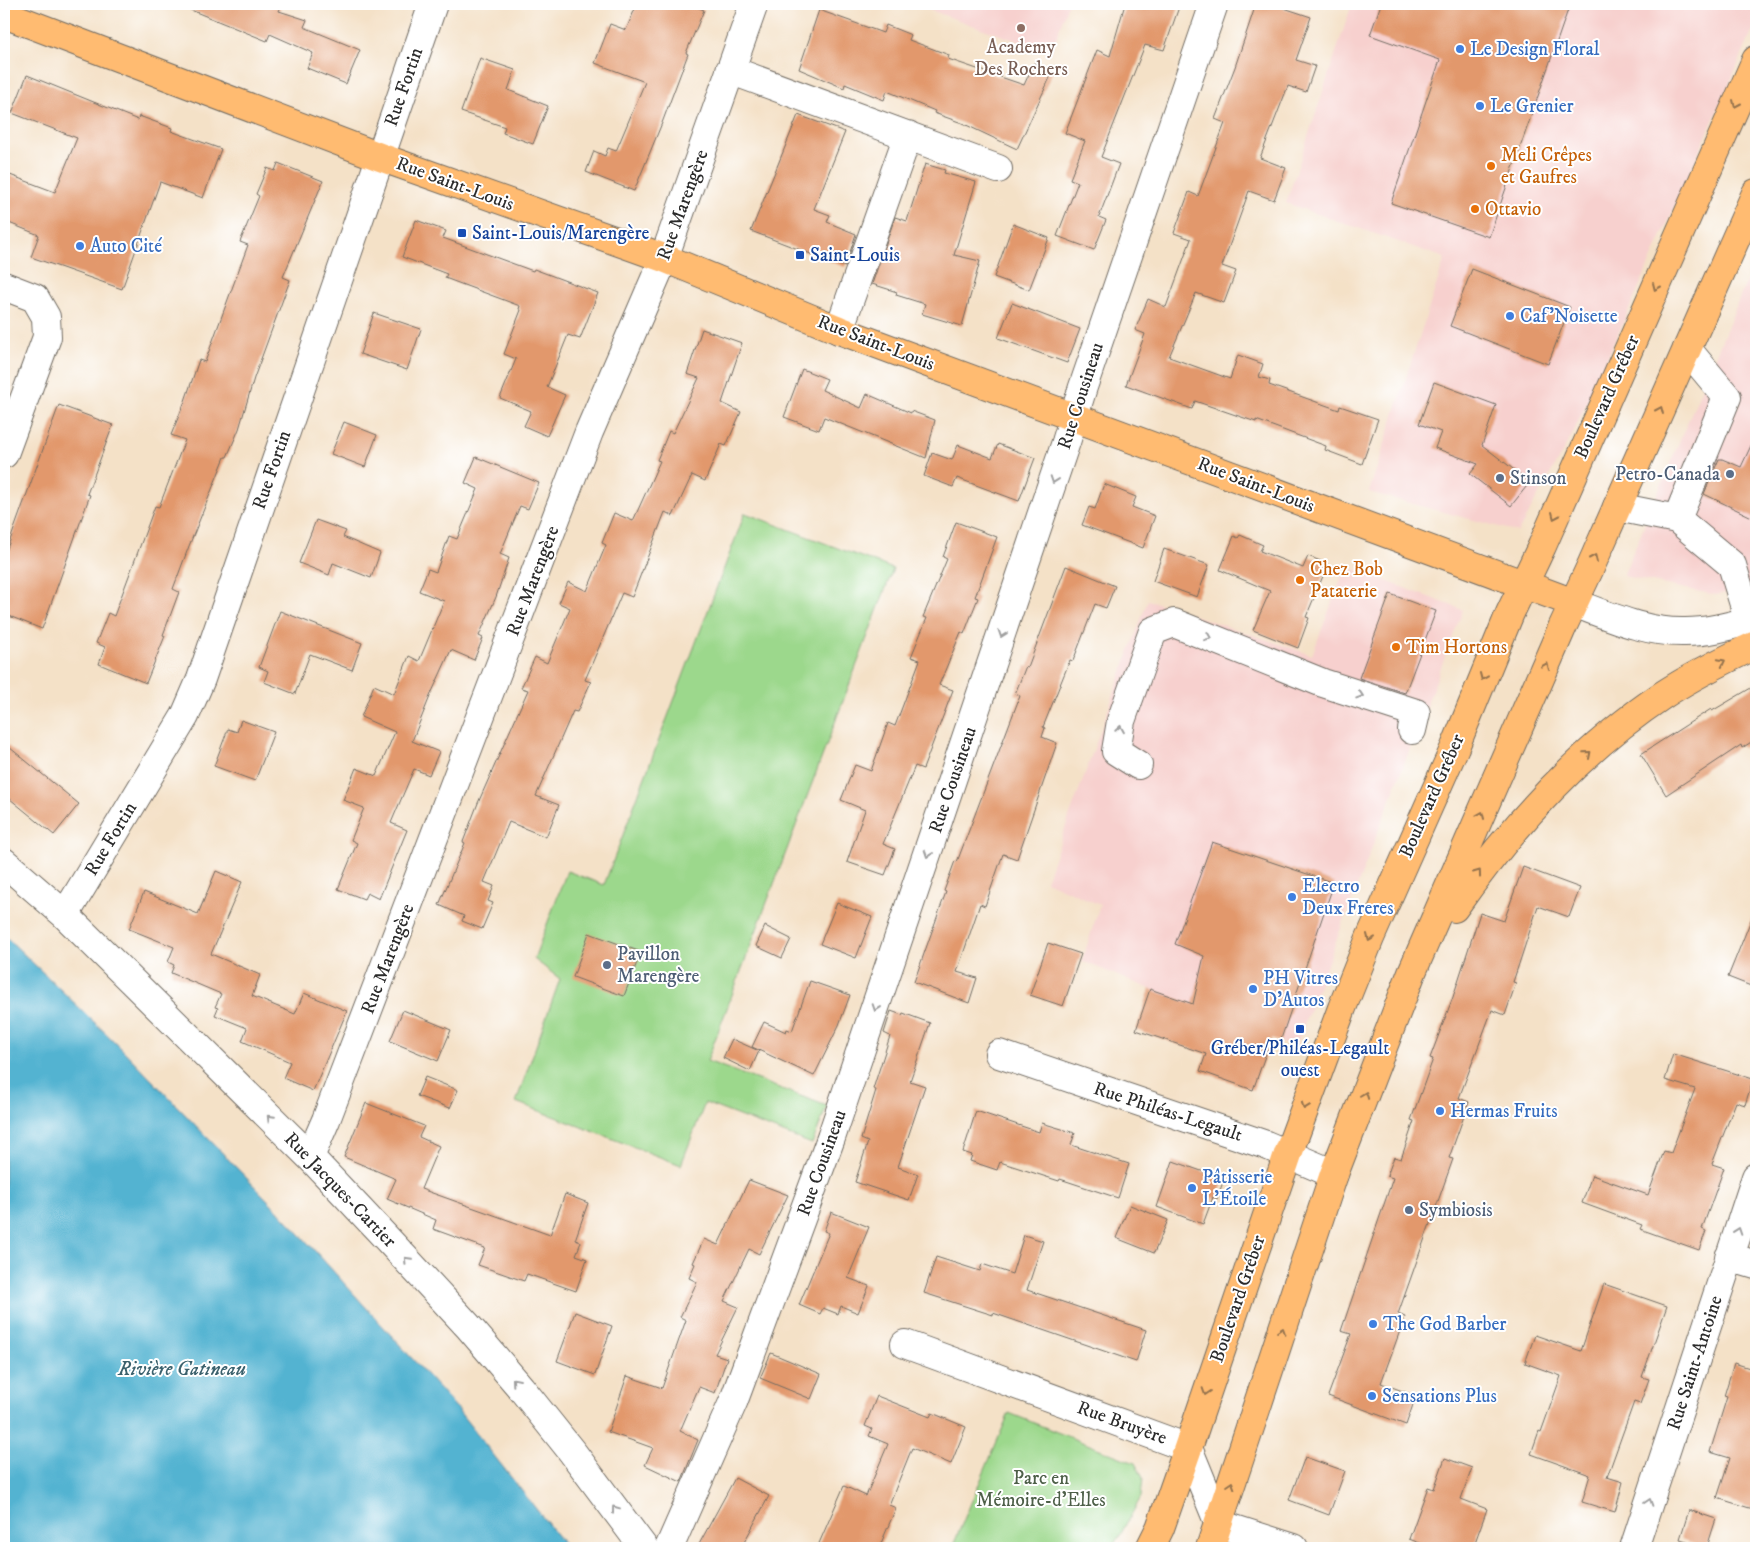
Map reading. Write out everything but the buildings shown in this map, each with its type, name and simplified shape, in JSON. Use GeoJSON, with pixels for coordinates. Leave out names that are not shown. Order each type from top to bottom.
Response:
{"type":"FeatureCollection","features":[{"type":"Feature","properties":{"kind":"main road","name":"Rue Saint-Louis"},"geometry":{"type":"LineString","coordinates":[[4,14],[380,157],[664,258],[839,330],[1574,603]]}},
{"type":"Feature","properties":{"kind":"main road","name":"Boulevard Gréber"},"geometry":{"type":"LineString","coordinates":[[1150,1548],[1160,1528],[1288,1154],[1370,938],[1455,748],[1500,638],[1756,60]]}},
{"type":"Feature","properties":{"kind":"main road"},"geometry":{"type":"LineString","coordinates":[[1215,1536],[1334,1174],[1412,972],[1562,628],[1756,193]]}},
{"type":"Feature","properties":{"kind":"main road"},"geometry":{"type":"LineString","coordinates":[[1412,972],[1481,869],[1538,802],[1563,776],[1620,727],[1662,696],[1694,676],[1754,629]]}},
{"type":"Feature","properties":{"kind":"street","name":"Rue Fortin"},"geometry":{"type":"LineString","coordinates":[[65,915],[185,716],[201,679],[433,4]]}},
{"type":"Feature","properties":{"kind":"street","name":"Rue Marengère"},"geometry":{"type":"LineString","coordinates":[[310,1157],[326,1120],[589,432],[664,258],[754,4]]}},
{"type":"Feature","properties":{"kind":"street","name":"Rue Cousineau"},"geometry":{"type":"LineString","coordinates":[[669,1548],[734,1400],[854,1074],[1063,452],[1073,417],[1214,4]]}},
{"type":"Feature","properties":{"kind":"street"},"geometry":{"type":"LineString","coordinates":[[730,70],[998,169]]}},
{"type":"Feature","properties":{"kind":"street"},"geometry":{"type":"LineString","coordinates":[[839,330],[908,135]]}},
{"type":"Feature","properties":{"kind":"street"},"geometry":{"type":"LineString","coordinates":[[4,286],[35,298],[46,318],[47,338],[4,454]]}},
{"type":"Feature","properties":{"kind":"street"},"geometry":{"type":"LineString","coordinates":[[1678,519],[1727,397],[1687,348]]}},
{"type":"Feature","properties":{"kind":"street"},"geometry":{"type":"LineString","coordinates":[[1617,508],[1678,519],[1732,565],[1754,629]]}},
{"type":"Feature","properties":{"kind":"street","name":"Rue Saint-Louis"},"geometry":{"type":"LineString","coordinates":[[1574,603],[1611,617],[1659,630],[1684,632],[1717,628],[1754,629]]}},
{"type":"Feature","properties":{"kind":"street"},"geometry":{"type":"LineString","coordinates":[[1138,765],[1116,751],[1121,721],[1153,631],[1174,623],[1323,683],[1416,713],[1412,730]]}},
{"type":"Feature","properties":{"kind":"street","name":"Rue Jacques-Cartier"},"geometry":{"type":"LineString","coordinates":[[4,862],[65,915],[310,1157],[468,1326],[522,1388],[574,1453],[644,1548]]}},
{"type":"Feature","properties":{"kind":"street","name":"Rue Philéas-Legault"},"geometry":{"type":"LineString","coordinates":[[999,1054],[1266,1145],[1334,1174]]}},
{"type":"Feature","properties":{"kind":"street","name":"Rue Saint-Antoine"},"geometry":{"type":"LineString","coordinates":[[1634,1548],[1756,1177]]}},
{"type":"Feature","properties":{"kind":"street"},"geometry":{"type":"LineString","coordinates":[[1729,1257],[1756,1265]]}},
{"type":"Feature","properties":{"kind":"street","name":"Rue Bruyère"},"geometry":{"type":"LineString","coordinates":[[905,1344],[1188,1448],[1215,1536]]}},
{"type":"Feature","properties":{"kind":"street"},"geometry":{"type":"LineString","coordinates":[[1215,1536],[1294,1548]]}},
{"type":"Feature","properties":{"kind":"shaded area","name":"Academy Des Rochers"},"geometry":{"type":"Polygon","coordinates":[[[913,4],[1068,4],[1051,53],[913,4]]]}},
{"type":"Feature","properties":{"kind":"shaded area"},"geometry":{"type":"Polygon","coordinates":[[[1352,4],[1756,4],[1756,21],[1751,35],[1623,323],[1572,435],[1518,532],[1369,492],[1445,258],[1286,203],[1352,4]]]}},
{"type":"Feature","properties":{"kind":"shaded area"},"geometry":{"type":"Polygon","coordinates":[[[1756,259],[1756,586],[1716,595],[1623,576],[1756,259]]]}},
{"type":"Feature","properties":{"kind":"shaded area"},"geometry":{"type":"Polygon","coordinates":[[[1346,566],[1463,610],[1295,1048],[1082,961],[1100,905],[1046,881],[1148,600],[1312,655],[1346,566]]]}},
{"type":"Feature","properties":{"kind":"green space"},"geometry":{"type":"Polygon","coordinates":[[[745,513],[893,569],[707,1061],[827,1106],[812,1144],[705,1103],[681,1165],[516,1102],[560,979],[534,959],[567,871],[604,885],[745,513]]]}},
{"type":"Feature","properties":{"kind":"green space","name":"Parc en Mémoire-d'Elles"},"geometry":{"type":"Polygon","coordinates":[[[1009,1413],[1135,1463],[1143,1478],[1141,1497],[1113,1548],[952,1548],[1009,1413]]]}},
{"type":"Feature","properties":{"kind":"water","name":"Rivière Gatineau"},"geometry":{"type":"Polygon","coordinates":[[[4,935],[119,1046],[289,1222],[454,1405],[567,1548],[4,1548],[4,935]]]}},
{"type":"Feature","properties":{"kind":"place","name":"Academy Des Rochers"},"geometry":{"type":"Point","coordinates":[1021,28]}},
{"type":"Feature","properties":{"kind":"place","name":"Le Design Floral"},"geometry":{"type":"Point","coordinates":[1460,49]}},
{"type":"Feature","properties":{"kind":"place","name":"Le Grenier"},"geometry":{"type":"Point","coordinates":[1480,106]}},
{"type":"Feature","properties":{"kind":"place","name":"Meli Crêpes et Gaufres"},"geometry":{"type":"Point","coordinates":[1491,166]}},
{"type":"Feature","properties":{"kind":"place","name":"Ottavio"},"geometry":{"type":"Point","coordinates":[1475,209]}},
{"type":"Feature","properties":{"kind":"place","name":"Saint-Louis/Marengère"},"geometry":{"type":"Point","coordinates":[462,233]}},
{"type":"Feature","properties":{"kind":"place","name":"Auto Cité"},"geometry":{"type":"Point","coordinates":[80,246]}},
{"type":"Feature","properties":{"kind":"place","name":"Saint-Louis"},"geometry":{"type":"Point","coordinates":[800,255]}},
{"type":"Feature","properties":{"kind":"place","name":"Caf'Noisette"},"geometry":{"type":"Point","coordinates":[1510,316]}},
{"type":"Feature","properties":{"kind":"place","name":"Petro-Canada"},"geometry":{"type":"Point","coordinates":[1730,474]}},
{"type":"Feature","properties":{"kind":"place","name":"Stinson"},"geometry":{"type":"Point","coordinates":[1500,478]}},
{"type":"Feature","properties":{"kind":"place","name":"Chez Bob Pataterie"},"geometry":{"type":"Point","coordinates":[1300,580]}},
{"type":"Feature","properties":{"kind":"place","name":"Tim Hortons"},"geometry":{"type":"Point","coordinates":[1396,647]}},
{"type":"Feature","properties":{"kind":"place","name":"Electro Deux Freres"},"geometry":{"type":"Point","coordinates":[1292,897]}},
{"type":"Feature","properties":{"kind":"place","name":"Pavillon Marengère"},"geometry":{"type":"Point","coordinates":[607,965]}},
{"type":"Feature","properties":{"kind":"place","name":"PH Vitres D'Autos"},"geometry":{"type":"Point","coordinates":[1253,989]}},
{"type":"Feature","properties":{"kind":"place","name":"Gréber/Philéas-Legault ouest"},"geometry":{"type":"Point","coordinates":[1300,1029]}},
{"type":"Feature","properties":{"kind":"place","name":"Hermas Fruits"},"geometry":{"type":"Point","coordinates":[1440,1111]}},
{"type":"Feature","properties":{"kind":"place","name":"Pâtisserie L'Étoile"},"geometry":{"type":"Point","coordinates":[1192,1188]}},
{"type":"Feature","properties":{"kind":"place","name":"Symbiosis"},"geometry":{"type":"Point","coordinates":[1409,1210]}},
{"type":"Feature","properties":{"kind":"place","name":"The God Barber"},"geometry":{"type":"Point","coordinates":[1373,1324]}},
{"type":"Feature","properties":{"kind":"place","name":"Sensations Plus"},"geometry":{"type":"Point","coordinates":[1372,1396]}}]}
